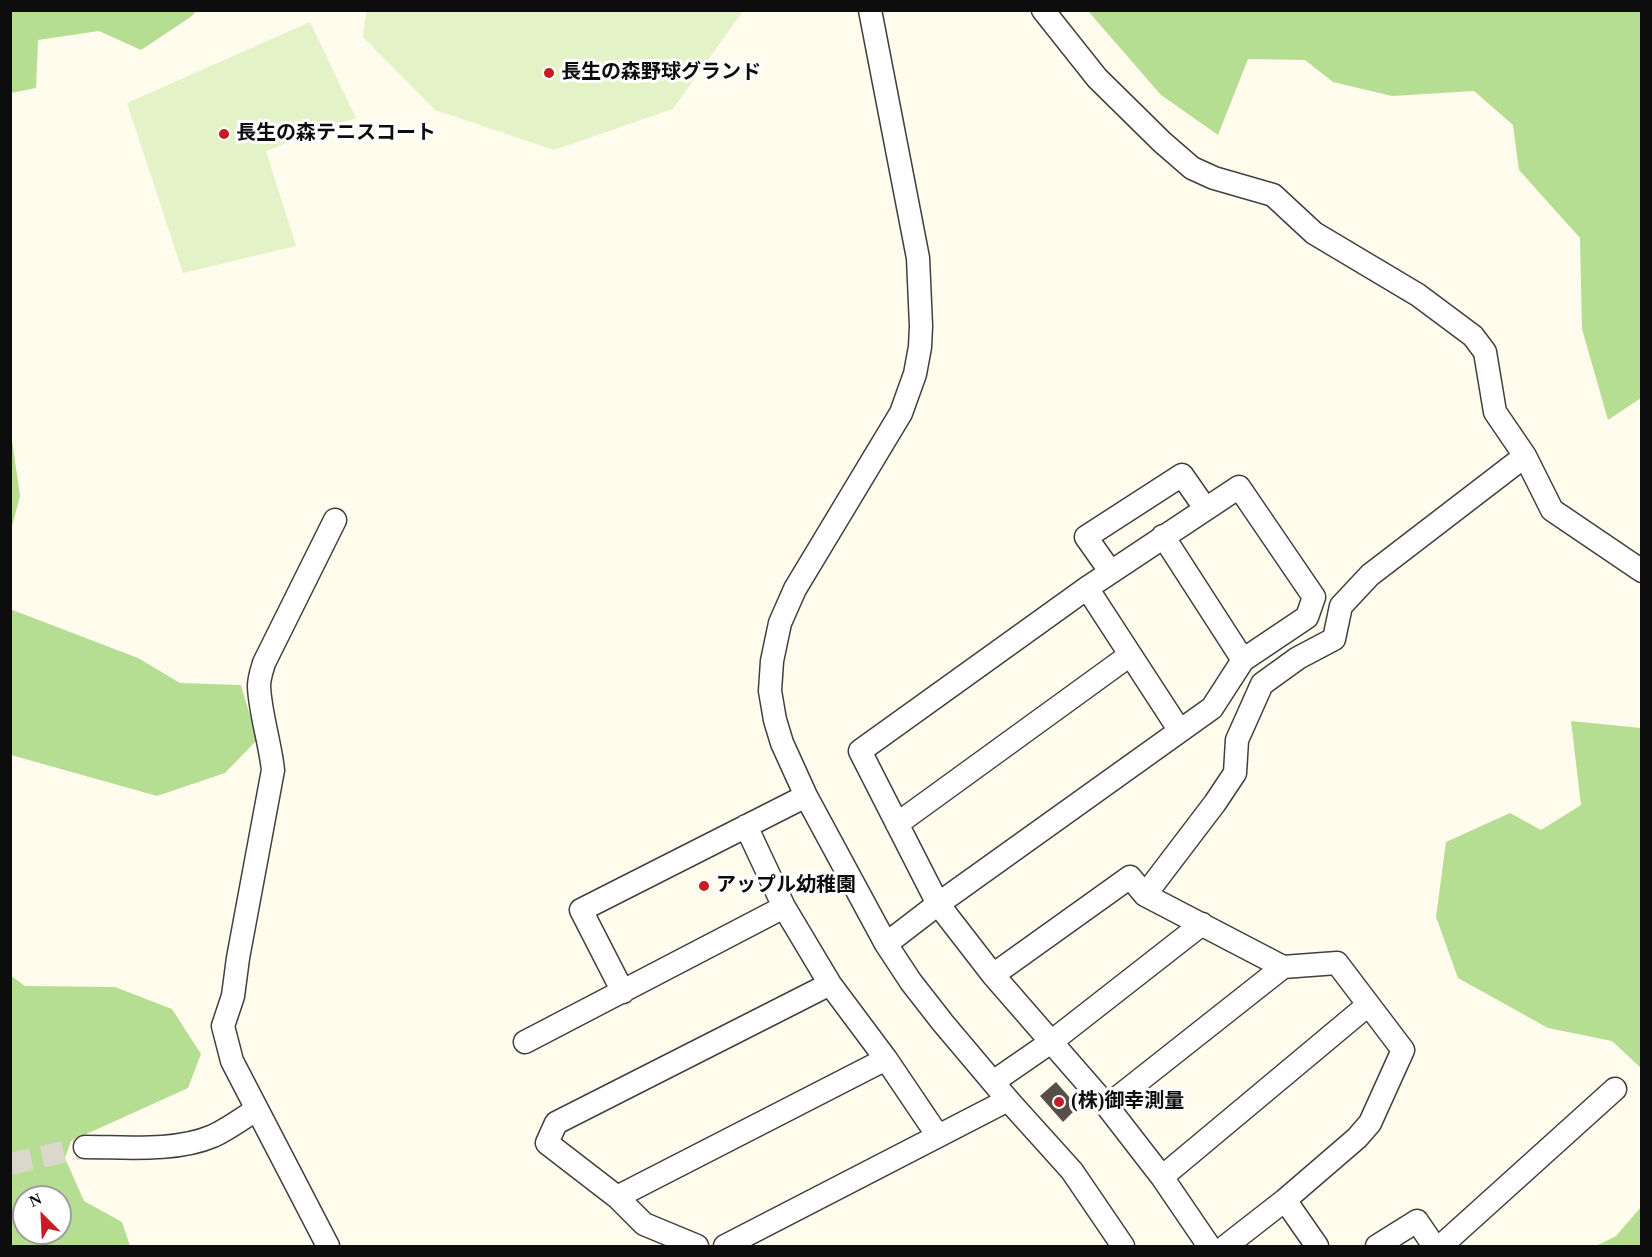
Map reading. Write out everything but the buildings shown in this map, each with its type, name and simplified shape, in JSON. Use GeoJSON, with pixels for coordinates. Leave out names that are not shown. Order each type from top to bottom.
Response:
{"type":"FeatureCollection","features":[{"type":"Feature","properties":{"kind":"street"},"geometry":{"type":"LineString","coordinates":[[870,10],[918,258],[920,347],[915,374],[901,413],[795,589],[780,623],[772,661],[770,691],[775,720],[782,742],[807,796],[886,944],[911,982],[1008,1100],[1072,1171],[1123,1246]]}},
{"type":"Feature","properties":{"kind":"street"},"geometry":{"type":"LineString","coordinates":[[1043,10],[1097,78],[1192,168],[1214,178],[1273,195],[1314,233],[1418,295],[1473,336],[1485,352],[1495,412],[1525,456],[1552,510],[1641,571]]}},
{"type":"Feature","properties":{"kind":"street"},"geometry":{"type":"LineString","coordinates":[[1145,895],[1235,773],[1237,740],[1262,684],[1298,658],[1334,639],[1341,606],[1370,575],[1525,456]]}},
{"type":"Feature","properties":{"kind":"street"},"geometry":{"type":"LineString","coordinates":[[1110,572],[1086,537],[1182,475],[1205,508]]}},
{"type":"Feature","properties":{"kind":"street"},"geometry":{"type":"LineString","coordinates":[[886,944],[938,904],[1212,708],[1243,660],[1307,617],[1314,597],[1239,487],[1086,588],[860,751],[938,904],[993,975],[1107,1106],[1162,1177],[1209,1246]]}},
{"type":"Feature","properties":{"kind":"street"},"geometry":{"type":"LineString","coordinates":[[328,1246],[232,1061],[224,1026],[232,996],[273,770],[259,684],[264,663],[336,520]]}},
{"type":"Feature","properties":{"kind":"street"},"geometry":{"type":"LineString","coordinates":[[1163,536],[1243,660]]}},
{"type":"Feature","properties":{"kind":"street"},"geometry":{"type":"LineString","coordinates":[[1086,588],[1180,731]]}},
{"type":"Feature","properties":{"kind":"street"},"geometry":{"type":"LineString","coordinates":[[897,824],[1130,655]]}},
{"type":"Feature","properties":{"kind":"street"},"geometry":{"type":"LineString","coordinates":[[623,992],[581,910],[807,796]]}},
{"type":"Feature","properties":{"kind":"street"},"geometry":{"type":"LineString","coordinates":[[746,826],[784,907],[830,984],[886,1059],[938,1136]]}},
{"type":"Feature","properties":{"kind":"street"},"geometry":{"type":"LineString","coordinates":[[993,975],[1130,877],[1145,895],[1283,967],[1337,963],[1403,1050],[1370,1123],[1357,1138],[1285,1200],[1226,1246]]}},
{"type":"Feature","properties":{"kind":"street"},"geometry":{"type":"LineString","coordinates":[[525,1042],[784,907]]}},
{"type":"Feature","properties":{"kind":"street"},"geometry":{"type":"LineString","coordinates":[[993,1082],[1051,1042],[1202,924]]}},
{"type":"Feature","properties":{"kind":"street"},"geometry":{"type":"LineString","coordinates":[[1107,1106],[1283,967]]}},
{"type":"Feature","properties":{"kind":"street"},"geometry":{"type":"LineString","coordinates":[[697,1246],[644,1224],[616,1197],[547,1143],[555,1123],[830,984]]}},
{"type":"Feature","properties":{"kind":"street"},"geometry":{"type":"LineString","coordinates":[[1162,1177],[1368,1005]]}},
{"type":"Feature","properties":{"kind":"street"},"geometry":{"type":"LineString","coordinates":[[616,1197],[886,1059]]}},
{"type":"Feature","properties":{"kind":"street"},"geometry":{"type":"LineString","coordinates":[[1441,1246],[1615,1089]]}},
{"type":"Feature","properties":{"kind":"street"},"geometry":{"type":"LineString","coordinates":[[725,1246],[1008,1100]]}},
{"type":"Feature","properties":{"kind":"street"},"geometry":{"type":"LineString","coordinates":[[84,1147],[162,1147],[194,1143],[214,1135],[257,1109]]}},
{"type":"Feature","properties":{"kind":"street"},"geometry":{"type":"LineString","coordinates":[[1285,1200],[1317,1246]]}},
{"type":"Feature","properties":{"kind":"street"},"geometry":{"type":"LineString","coordinates":[[1377,1246],[1417,1221],[1434,1246]]}},
{"type":"Feature","properties":{"kind":"green space","name":"長生の森野球グランド"},"geometry":{"type":"Polygon","coordinates":[[[366,10],[743,11],[673,109],[554,150],[435,110],[363,37],[366,10]]]}},
{"type":"Feature","properties":{"kind":"green space"},"geometry":{"type":"Polygon","coordinates":[[[10,11],[196,11],[141,50],[99,31],[38,40],[36,88],[11,93],[10,11]]]}},
{"type":"Feature","properties":{"kind":"green space"},"geometry":{"type":"Polygon","coordinates":[[[1088,11],[1641,11],[1641,398],[1608,420],[1582,329],[1580,238],[1519,170],[1513,125],[1474,91],[1392,96],[1333,82],[1305,60],[1248,59],[1218,135],[1161,95],[1088,11]]]}},
{"type":"Feature","properties":{"kind":"green space","name":"長生の森テニスコート"},"geometry":{"type":"Polygon","coordinates":[[[310,22],[356,118],[266,151],[296,246],[183,273],[127,103],[310,22]]]}},
{"type":"Feature","properties":{"kind":"green space"},"geometry":{"type":"Polygon","coordinates":[[[11,433],[20,496],[10,530],[11,433]]]}},
{"type":"Feature","properties":{"kind":"green space"},"geometry":{"type":"Polygon","coordinates":[[[10,609],[138,658],[180,683],[241,685],[257,740],[225,773],[157,796],[11,755],[10,609]]]}},
{"type":"Feature","properties":{"kind":"green space"},"geometry":{"type":"Polygon","coordinates":[[[1571,721],[1641,728],[1641,1068],[1612,1041],[1548,1028],[1458,978],[1436,917],[1446,842],[1510,813],[1541,830],[1581,805],[1571,721]]]}},
{"type":"Feature","properties":{"kind":"green space"},"geometry":{"type":"Polygon","coordinates":[[[10,975],[25,986],[115,987],[172,1009],[201,1054],[188,1088],[71,1141],[65,1158],[84,1201],[122,1222],[130,1246],[11,1246],[10,975]]]}},
{"type":"Feature","properties":{"kind":"green space"},"geometry":{"type":"Polygon","coordinates":[[[1641,1207],[1641,1246],[1596,1246],[1616,1236],[1641,1207]]]}},
{"type":"Feature","properties":{"kind":"tunnel"},"geometry":{"type":"LineString","coordinates":[[10,1164],[85,1147]]}},
{"type":"Feature","properties":{"kind":"place","name":"長生の森野球グランド"},"geometry":{"type":"Point","coordinates":[549,73]}},
{"type":"Feature","properties":{"kind":"place","name":"長生の森テニスコート"},"geometry":{"type":"Point","coordinates":[224,134]}},
{"type":"Feature","properties":{"kind":"place","name":"アップル幼稚園"},"geometry":{"type":"Point","coordinates":[704,886]}},
{"type":"Feature","properties":{"kind":"place","name":"(株)御幸測量"},"geometry":{"type":"Point","coordinates":[1059,1102]}}]}
